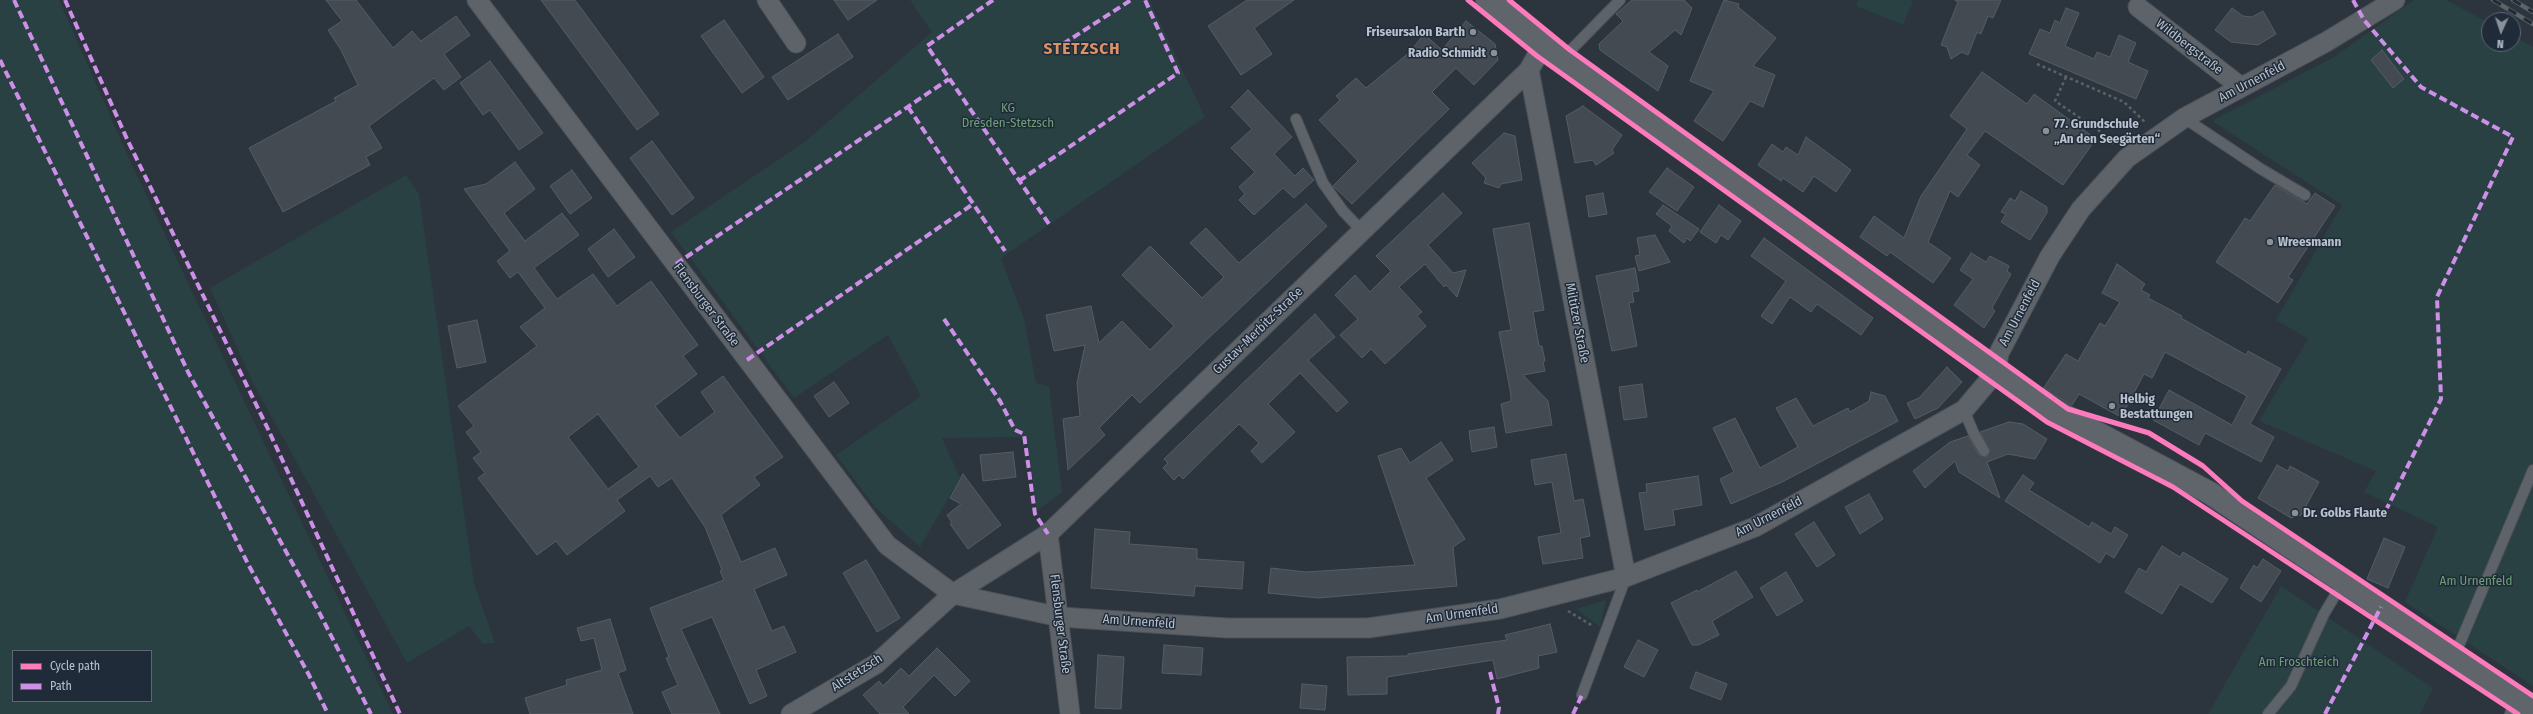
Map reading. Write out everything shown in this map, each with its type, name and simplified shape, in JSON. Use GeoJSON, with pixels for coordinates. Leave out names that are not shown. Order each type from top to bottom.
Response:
{"type":"FeatureCollection","features":[{"type":"Feature","properties":{"kind":"main road"},"geometry":{"type":"LineString","coordinates":[[1487,0],[1562,59],[2030,397],[2210,494],[2454,657],[2520,707]]}},
{"type":"Feature","properties":{"kind":"street","name":"Flensburger Straße"},"geometry":{"type":"LineString","coordinates":[[476,0],[887,545],[953,594]]}},
{"type":"Feature","properties":{"kind":"street"},"geometry":{"type":"LineString","coordinates":[[767,0],[796,43]]}},
{"type":"Feature","properties":{"kind":"street","name":"Am Urnenfeld"},"geometry":{"type":"LineString","coordinates":[[953,594],[1060,617],[1227,628],[1368,628],[1500,609],[1626,577],[1755,527],[1964,410],[1996,372],[1999,353],[2050,256],[2081,209],[2127,158],[2156,136],[2184,118],[2326,42],[2395,0]]}},
{"type":"Feature","properties":{"kind":"street","name":"Wildbergstraße"},"geometry":{"type":"LineString","coordinates":[[2138,7],[2241,87]]}},
{"type":"Feature","properties":{"kind":"street","name":"Gustav-Merbitz-Straße"},"geometry":{"type":"LineString","coordinates":[[953,594],[1048,534],[1529,70],[1543,45]]}},
{"type":"Feature","properties":{"kind":"street","name":"Miltitzer Straße"},"geometry":{"type":"LineString","coordinates":[[1529,70],[1626,577]]}},
{"type":"Feature","properties":{"kind":"street","name":"Flensburger Straße"},"geometry":{"type":"LineString","coordinates":[[1048,534],[1060,617],[1070,714]]}},
{"type":"Feature","properties":{"kind":"street","name":"Altstetzsch"},"geometry":{"type":"LineString","coordinates":[[791,714],[876,664],[953,594]]}},
{"type":"Feature","properties":{"kind":"lane"},"geometry":{"type":"LineString","coordinates":[[1562,59],[1620,0]]}},
{"type":"Feature","properties":{"kind":"lane"},"geometry":{"type":"LineString","coordinates":[[2184,118],[2261,169],[2305,194]]}},
{"type":"Feature","properties":{"kind":"lane"},"geometry":{"type":"LineString","coordinates":[[1296,119],[1323,184],[1343,212],[1362,231]]}},
{"type":"Feature","properties":{"kind":"lane"},"geometry":{"type":"LineString","coordinates":[[1964,410],[1974,434],[1984,451]]}},
{"type":"Feature","properties":{"kind":"lane"},"geometry":{"type":"LineString","coordinates":[[2454,657],[2533,470]]}},
{"type":"Feature","properties":{"kind":"lane"},"geometry":{"type":"LineString","coordinates":[[1582,695],[1626,577]]}},
{"type":"Feature","properties":{"kind":"lane"},"geometry":{"type":"LineString","coordinates":[[2268,714],[2291,686],[2324,614],[2343,582]]}},
{"type":"Feature","properties":{"kind":"path"},"geometry":{"type":"LineString","coordinates":[[2037,64],[2124,102],[2156,136]]}},
{"type":"Feature","properties":{"kind":"path"},"geometry":{"type":"LineString","coordinates":[[2066,77],[2055,101],[2101,132],[2127,158]]}},
{"type":"Feature","properties":{"kind":"path"},"geometry":{"type":"LineString","coordinates":[[1565,592],[1568,610],[1606,634]]}},
{"type":"Feature","properties":{"kind":"green space"},"geometry":{"type":"Polygon","coordinates":[[[0,0],[59,0],[131,163],[393,714],[0,714],[0,0]]]}},
{"type":"Feature","properties":{"kind":"green space","name":"KG Dresden-Stetzsch"},"geometry":{"type":"Polygon","coordinates":[[[910,0],[1149,0],[1205,117],[1001,258],[1024,319],[1036,383],[1049,386],[1062,492],[1037,511],[1027,437],[942,438],[960,478],[920,547],[875,507],[836,455],[921,396],[888,335],[794,398],[671,232],[806,141],[932,32],[910,0]]]}},
{"type":"Feature","properties":{"kind":"green space"},"geometry":{"type":"Polygon","coordinates":[[[1858,0],[1913,1],[1903,25],[1856,6],[1858,0]]]}},
{"type":"Feature","properties":{"kind":"green space"},"geometry":{"type":"Polygon","coordinates":[[[2414,0],[2446,0],[2481,19],[2481,52],[2521,52],[2521,40],[2533,47],[2533,686],[2405,602],[2438,527],[2364,492],[2376,471],[2259,421],[2308,339],[2276,320],[2342,205],[2212,121],[2334,57],[2414,0]]]}},
{"type":"Feature","properties":{"kind":"green space"},"geometry":{"type":"Polygon","coordinates":[[[406,175],[419,194],[474,583],[495,643],[483,644],[469,626],[407,663],[253,383],[210,288],[406,175]]]}},
{"type":"Feature","properties":{"kind":"green space","name":"Am Froschteich"},"geometry":{"type":"Polygon","coordinates":[[[2281,586],[2433,688],[2420,714],[2208,714],[2281,586]]]}},
{"type":"Feature","properties":{"kind":"green space"},"geometry":{"type":"Polygon","coordinates":[[[1606,600],[1600,627],[1576,609],[1606,600]]]}},
{"type":"Feature","properties":{"kind":"building"},"geometry":{"type":"Polygon","coordinates":[[[326,0],[356,0],[393,48],[412,31],[421,41],[456,16],[470,35],[444,54],[461,77],[444,90],[434,78],[369,126],[382,148],[366,157],[370,165],[283,212],[249,148],[336,101],[334,98],[358,85],[341,50],[328,30],[342,21],[326,0]]]}},
{"type":"Feature","properties":{"kind":"building"},"geometry":{"type":"Polygon","coordinates":[[[541,0],[575,0],[659,114],[637,130],[541,0]]]}},
{"type":"Feature","properties":{"kind":"building"},"geometry":{"type":"Polygon","coordinates":[[[834,0],[877,0],[848,20],[834,0]]]}},
{"type":"Feature","properties":{"kind":"building"},"geometry":{"type":"Polygon","coordinates":[[[1247,0],[1294,0],[1254,28],[1272,54],[1241,75],[1208,26],[1247,0]]]}},
{"type":"Feature","properties":{"kind":"building"},"geometry":{"type":"Polygon","coordinates":[[[1632,0],[1684,0],[1692,8],[1681,35],[1675,30],[1649,52],[1668,66],[1658,91],[1600,50],[1599,44],[1623,21],[1616,14],[1632,0]]]}},
{"type":"Feature","properties":{"kind":"building"},"geometry":{"type":"Polygon","coordinates":[[[1724,0],[1739,4],[1738,7],[1776,38],[1753,66],[1775,75],[1763,107],[1750,101],[1723,141],[1694,121],[1714,91],[1690,81],[1724,0]]]}},
{"type":"Feature","properties":{"kind":"building"},"geometry":{"type":"Polygon","coordinates":[[[1955,0],[2001,0],[1993,18],[1988,16],[1981,34],[1977,32],[1968,55],[1962,52],[1951,59],[1947,47],[1941,45],[1958,2],[1955,0]]]}},
{"type":"Feature","properties":{"kind":"building"},"geometry":{"type":"Polygon","coordinates":[[[2066,8],[2079,13],[2065,46],[2094,59],[2097,52],[2110,57],[2119,35],[2136,43],[2128,62],[2148,71],[2136,99],[2029,54],[2040,29],[2050,33],[2055,20],[2060,23],[2066,8]]]}},
{"type":"Feature","properties":{"kind":"building"},"geometry":{"type":"Polygon","coordinates":[[[2232,8],[2243,16],[2252,17],[2263,11],[2276,34],[2258,45],[2231,42],[2215,30],[2232,8]]]}},
{"type":"Feature","properties":{"kind":"building"},"geometry":{"type":"Polygon","coordinates":[[[724,20],[764,77],[742,93],[701,36],[724,20]]]}},
{"type":"Feature","properties":{"kind":"building"},"geometry":{"type":"Polygon","coordinates":[[[1466,21],[1495,44],[1498,60],[1474,85],[1456,68],[1432,92],[1449,109],[1352,204],[1333,186],[1358,161],[1319,120],[1340,100],[1336,96],[1356,78],[1366,88],[1410,52],[1424,34],[1442,50],[1466,21]]]}},
{"type":"Feature","properties":{"kind":"building"},"geometry":{"type":"Polygon","coordinates":[[[838,34],[853,57],[788,100],[772,77],[838,34]]]}},
{"type":"Feature","properties":{"kind":"building"},"geometry":{"type":"Polygon","coordinates":[[[2382,50],[2404,79],[2393,88],[2371,60],[2382,50]]]}},
{"type":"Feature","properties":{"kind":"building"},"geometry":{"type":"Polygon","coordinates":[[[490,61],[543,133],[519,150],[490,110],[483,115],[460,83],[490,61]]]}},
{"type":"Feature","properties":{"kind":"building"},"geometry":{"type":"Polygon","coordinates":[[[1982,72],[2027,104],[2034,94],[2096,139],[2063,185],[1985,131],[1967,155],[1980,165],[1958,197],[1950,191],[1928,242],[1951,258],[1933,283],[1890,252],[1887,256],[1860,237],[1874,216],[1904,238],[1921,196],[1967,129],[1950,116],[1982,72]]]}},
{"type":"Feature","properties":{"kind":"building"},"geometry":{"type":"Polygon","coordinates":[[[1248,90],[1292,137],[1274,154],[1295,176],[1303,168],[1314,180],[1294,198],[1283,188],[1254,215],[1239,200],[1245,194],[1239,187],[1255,172],[1231,148],[1252,129],[1231,107],[1248,90]]]}},
{"type":"Feature","properties":{"kind":"building"},"geometry":{"type":"Polygon","coordinates":[[[1583,106],[1622,135],[1612,150],[1614,153],[1596,165],[1593,160],[1575,163],[1566,116],[1583,106]]]}},
{"type":"Feature","properties":{"kind":"building"},"geometry":{"type":"Polygon","coordinates":[[[1504,133],[1515,136],[1522,180],[1501,184],[1499,188],[1484,183],[1486,178],[1472,163],[1504,133]]]}},
{"type":"Feature","properties":{"kind":"building"},"geometry":{"type":"Polygon","coordinates":[[[1806,137],[1851,170],[1836,192],[1814,176],[1803,192],[1783,178],[1781,181],[1758,165],[1772,144],[1783,152],[1786,147],[1798,155],[1806,137]]]}},
{"type":"Feature","properties":{"kind":"building"},"geometry":{"type":"Polygon","coordinates":[[[652,141],[694,198],[672,215],[630,158],[652,141]]]}},
{"type":"Feature","properties":{"kind":"building"},"geometry":{"type":"Polygon","coordinates":[[[515,162],[535,189],[504,213],[525,241],[562,213],[579,235],[534,268],[557,299],[593,274],[617,306],[651,281],[698,345],[683,356],[697,374],[655,406],[680,438],[715,412],[701,392],[723,376],[783,457],[754,477],[760,485],[721,515],[741,562],[775,548],[787,575],[754,589],[772,631],[784,626],[796,652],[756,670],[767,696],[750,704],[712,617],[681,629],[720,714],[672,714],[662,692],[678,685],[666,658],[669,657],[650,608],[724,580],[720,571],[722,570],[705,527],[672,478],[658,487],[650,476],[617,500],[625,511],[567,555],[556,541],[537,555],[478,478],[485,473],[473,458],[481,452],[466,432],[474,426],[458,406],[537,346],[520,327],[545,308],[518,272],[510,278],[497,261],[510,251],[464,189],[486,184],[515,162]],[[598,414],[568,437],[608,489],[639,467],[598,414]]]}},
{"type":"Feature","properties":{"kind":"building"},"geometry":{"type":"Polygon","coordinates":[[[1667,168],[1694,187],[1677,211],[1649,192],[1667,168]]]}},
{"type":"Feature","properties":{"kind":"building"},"geometry":{"type":"Polygon","coordinates":[[[572,170],[592,198],[570,214],[550,186],[572,170]]]}},
{"type":"Feature","properties":{"kind":"building","name":"Wreesmann"},"geometry":{"type":"Polygon","coordinates":[[[2275,185],[2307,204],[2315,193],[2335,206],[2288,277],[2293,280],[2278,303],[2216,262],[2245,218],[2250,221],[2275,185]]]}},
{"type":"Feature","properties":{"kind":"building"},"geometry":{"type":"Polygon","coordinates":[[[2021,191],[2047,207],[2047,213],[2030,240],[2001,222],[2006,214],[2001,212],[2010,198],[2015,201],[2021,191]]]}},
{"type":"Feature","properties":{"kind":"building"},"geometry":{"type":"Polygon","coordinates":[[[1443,193],[1462,213],[1428,245],[1453,273],[1466,270],[1457,297],[1446,285],[1444,287],[1425,264],[1399,287],[1422,312],[1417,316],[1426,326],[1385,364],[1371,349],[1362,358],[1340,335],[1358,319],[1335,295],[1355,275],[1370,292],[1391,271],[1376,256],[1443,193]]]}},
{"type":"Feature","properties":{"kind":"building"},"geometry":{"type":"Polygon","coordinates":[[[1603,193],[1607,214],[1589,217],[1586,196],[1603,193]]]}},
{"type":"Feature","properties":{"kind":"building"},"geometry":{"type":"Polygon","coordinates":[[[1306,204],[1327,226],[1140,403],[1132,395],[1099,428],[1105,435],[1068,470],[1063,419],[1080,416],[1077,383],[1085,345],[1054,351],[1046,315],[1091,306],[1099,343],[1122,321],[1150,350],[1174,326],[1122,275],[1150,246],[1202,298],[1224,277],[1190,243],[1206,228],[1239,263],[1306,204]]]}},
{"type":"Feature","properties":{"kind":"building"},"geometry":{"type":"Polygon","coordinates":[[[1663,205],[1699,229],[1690,241],[1687,238],[1684,243],[1669,231],[1672,226],[1656,214],[1663,205]]]}},
{"type":"Feature","properties":{"kind":"building"},"geometry":{"type":"Polygon","coordinates":[[[1719,205],[1741,221],[1728,240],[1721,235],[1716,243],[1700,232],[1719,205]]]}},
{"type":"Feature","properties":{"kind":"building"},"geometry":{"type":"Polygon","coordinates":[[[1529,223],[1544,310],[1533,312],[1539,346],[1542,346],[1545,371],[1523,375],[1548,401],[1552,425],[1506,433],[1501,404],[1511,401],[1511,395],[1499,332],[1511,330],[1493,229],[1529,223]]]}},
{"type":"Feature","properties":{"kind":"building"},"geometry":{"type":"Polygon","coordinates":[[[614,229],[635,257],[608,277],[588,249],[614,229]]]}},
{"type":"Feature","properties":{"kind":"building"},"geometry":{"type":"Polygon","coordinates":[[[1655,235],[1670,262],[1639,271],[1635,256],[1640,255],[1637,238],[1655,235]]]}},
{"type":"Feature","properties":{"kind":"building"},"geometry":{"type":"Polygon","coordinates":[[[1764,238],[1873,318],[1861,335],[1817,304],[1811,312],[1790,297],[1772,324],[1761,316],[1786,281],[1751,256],[1764,238]]]}},
{"type":"Feature","properties":{"kind":"building"},"geometry":{"type":"Polygon","coordinates":[[[1971,253],[1986,262],[1990,256],[2009,266],[2007,271],[2011,274],[1992,308],[1995,311],[1984,328],[1954,305],[1973,279],[1960,270],[1971,253]]]}},
{"type":"Feature","properties":{"kind":"building"},"geometry":{"type":"Polygon","coordinates":[[[2117,264],[2145,284],[2141,290],[2150,295],[2148,298],[2182,316],[2181,318],[2246,355],[2248,351],[2281,369],[2250,424],[2274,437],[2261,462],[2205,433],[2199,445],[2153,420],[2169,390],[2232,425],[2247,396],[2165,352],[2152,378],[2144,374],[2121,417],[2079,394],[2072,405],[2043,389],[2066,354],[2078,361],[2100,323],[2105,326],[2120,302],[2102,293],[2117,264]]]}},
{"type":"Feature","properties":{"kind":"building"},"geometry":{"type":"Polygon","coordinates":[[[1635,268],[1639,291],[1632,292],[1634,302],[1629,303],[1637,346],[1612,351],[1596,276],[1635,268]]]}},
{"type":"Feature","properties":{"kind":"building"},"geometry":{"type":"Polygon","coordinates":[[[1315,314],[1335,337],[1308,360],[1348,402],[1337,412],[1300,373],[1268,404],[1295,432],[1262,463],[1251,451],[1259,443],[1239,424],[1183,479],[1179,475],[1174,480],[1163,468],[1168,463],[1164,459],[1315,314]]]}},
{"type":"Feature","properties":{"kind":"building"},"geometry":{"type":"Polygon","coordinates":[[[477,320],[486,362],[457,368],[448,326],[477,320]]]}},
{"type":"Feature","properties":{"kind":"building"},"geometry":{"type":"Polygon","coordinates":[[[1947,367],[1962,382],[1938,408],[1915,419],[1907,403],[1919,398],[1947,367]]]}},
{"type":"Feature","properties":{"kind":"building"},"geometry":{"type":"Polygon","coordinates":[[[834,382],[849,403],[829,417],[814,396],[834,382]]]}},
{"type":"Feature","properties":{"kind":"building"},"geometry":{"type":"Polygon","coordinates":[[[1642,384],[1647,417],[1624,420],[1619,387],[1642,384]]]}},
{"type":"Feature","properties":{"kind":"building"},"geometry":{"type":"Polygon","coordinates":[[[1871,392],[1885,396],[1898,421],[1782,482],[1731,504],[1720,479],[1734,472],[1713,428],[1735,418],[1760,468],[1798,447],[1776,408],[1796,398],[1813,426],[1848,408],[1850,412],[1869,401],[1871,392]]]}},
{"type":"Feature","properties":{"kind":"building"},"geometry":{"type":"Polygon","coordinates":[[[2009,422],[2023,424],[2047,439],[2035,459],[2008,454],[1987,462],[2000,498],[1959,472],[1955,461],[1925,488],[1913,471],[1950,442],[1968,436],[1979,455],[1987,457],[1990,451],[1980,432],[2009,422]]]}},
{"type":"Feature","properties":{"kind":"building"},"geometry":{"type":"Polygon","coordinates":[[[1494,427],[1497,447],[1472,452],[1469,431],[1494,427]]]}},
{"type":"Feature","properties":{"kind":"building"},"geometry":{"type":"Polygon","coordinates":[[[1441,442],[1453,460],[1426,478],[1465,539],[1453,547],[1457,586],[1318,598],[1268,593],[1271,568],[1306,572],[1415,565],[1378,456],[1401,448],[1410,463],[1441,442]]]}},
{"type":"Feature","properties":{"kind":"building"},"geometry":{"type":"Polygon","coordinates":[[[1013,452],[1016,477],[983,481],[980,455],[1013,452]]]}},
{"type":"Feature","properties":{"kind":"building"},"geometry":{"type":"Polygon","coordinates":[[[1566,454],[1574,501],[1583,499],[1590,536],[1580,538],[1583,558],[1543,564],[1538,537],[1561,533],[1552,482],[1535,485],[1531,460],[1566,454]]]}},
{"type":"Feature","properties":{"kind":"building"},"geometry":{"type":"Polygon","coordinates":[[[2277,465],[2288,471],[2290,466],[2319,482],[2301,515],[2291,518],[2258,498],[2277,465]]]}},
{"type":"Feature","properties":{"kind":"building"},"geometry":{"type":"Polygon","coordinates":[[[963,474],[1001,525],[968,549],[950,524],[952,523],[947,515],[961,504],[950,498],[963,474]]]}},
{"type":"Feature","properties":{"kind":"building"},"geometry":{"type":"Polygon","coordinates":[[[2023,475],[2034,483],[2029,490],[2089,527],[2092,522],[2111,534],[2115,527],[2128,535],[2114,558],[2106,553],[2100,563],[2005,501],[2023,475]]]}},
{"type":"Feature","properties":{"kind":"building"},"geometry":{"type":"Polygon","coordinates":[[[1698,476],[1702,505],[1673,510],[1675,525],[1645,530],[1639,493],[1647,492],[1646,484],[1698,476]]]}},
{"type":"Feature","properties":{"kind":"building"},"geometry":{"type":"Polygon","coordinates":[[[1869,494],[1883,519],[1860,534],[1845,507],[1869,494]]]}},
{"type":"Feature","properties":{"kind":"building"},"geometry":{"type":"Polygon","coordinates":[[[1814,522],[1835,555],[1817,567],[1795,534],[1814,522]]]}},
{"type":"Feature","properties":{"kind":"building"},"geometry":{"type":"Polygon","coordinates":[[[1095,529],[1130,532],[1129,544],[1197,549],[1197,559],[1244,562],[1242,589],[1195,586],[1194,596],[1091,588],[1095,529]]]}},
{"type":"Feature","properties":{"kind":"building"},"geometry":{"type":"Polygon","coordinates":[[[2384,538],[2405,547],[2388,588],[2367,579],[2384,538]]]}},
{"type":"Feature","properties":{"kind":"building"},"geometry":{"type":"Polygon","coordinates":[[[2162,546],[2180,557],[2183,552],[2228,579],[2212,603],[2180,584],[2162,614],[2125,592],[2139,568],[2146,572],[2162,546]]]}},
{"type":"Feature","properties":{"kind":"building"},"geometry":{"type":"Polygon","coordinates":[[[2263,559],[2281,571],[2261,602],[2240,588],[2254,565],[2257,568],[2263,559]]]}},
{"type":"Feature","properties":{"kind":"building"},"geometry":{"type":"Polygon","coordinates":[[[866,560],[900,618],[877,632],[843,573],[866,560]]]}},
{"type":"Feature","properties":{"kind":"building"},"geometry":{"type":"Polygon","coordinates":[[[1736,571],[1753,597],[1712,621],[1719,635],[1698,645],[1692,645],[1671,603],[1697,590],[1697,592],[1736,571]]]}},
{"type":"Feature","properties":{"kind":"building"},"geometry":{"type":"Polygon","coordinates":[[[1786,572],[1803,601],[1777,616],[1760,588],[1786,572]]]}},
{"type":"Feature","properties":{"kind":"building"},"geometry":{"type":"Polygon","coordinates":[[[610,619],[626,670],[618,673],[633,714],[530,714],[525,698],[567,685],[566,680],[602,670],[594,638],[581,641],[577,628],[610,619]]]}},
{"type":"Feature","properties":{"kind":"building"},"geometry":{"type":"Polygon","coordinates":[[[1550,624],[1557,652],[1538,656],[1539,668],[1497,679],[1493,660],[1387,677],[1387,694],[1348,695],[1347,657],[1408,656],[1408,654],[1507,640],[1505,635],[1550,624]]]}},
{"type":"Feature","properties":{"kind":"building"},"geometry":{"type":"Polygon","coordinates":[[[1638,640],[1658,650],[1644,677],[1624,667],[1638,640]]]}},
{"type":"Feature","properties":{"kind":"building"},"geometry":{"type":"Polygon","coordinates":[[[1164,645],[1203,648],[1201,675],[1162,673],[1164,645]]]}},
{"type":"Feature","properties":{"kind":"building"},"geometry":{"type":"Polygon","coordinates":[[[937,648],[970,681],[955,696],[934,675],[903,707],[909,714],[880,714],[863,695],[879,681],[883,686],[901,668],[909,676],[937,648]]]}},
{"type":"Feature","properties":{"kind":"building"},"geometry":{"type":"Polygon","coordinates":[[[1098,655],[1124,657],[1121,709],[1095,708],[1098,655]]]}},
{"type":"Feature","properties":{"kind":"building"},"geometry":{"type":"Polygon","coordinates":[[[1696,672],[1727,684],[1721,700],[1690,688],[1696,672]]]}},
{"type":"Feature","properties":{"kind":"building"},"geometry":{"type":"Polygon","coordinates":[[[1302,684],[1327,686],[1325,710],[1300,708],[1302,684]]]}},
{"type":"Feature","properties":{"kind":"railway"},"geometry":{"type":"LineString","coordinates":[[2493,0],[2533,24]]}},
{"type":"Feature","properties":{"kind":"railway"},"geometry":{"type":"LineString","coordinates":[[2513,0],[2533,12]]}},
{"type":"Feature","properties":{"kind":"marked path"},"geometry":{"type":"LineString","coordinates":[[14,0],[188,372],[319,612],[371,714]]}},
{"type":"Feature","properties":{"kind":"marked path"},"geometry":{"type":"LineString","coordinates":[[65,0],[127,139],[267,427],[400,714]]}},
{"type":"Feature","properties":{"kind":"marked path"},"geometry":{"type":"LineString","coordinates":[[993,0],[927,46],[1049,224]]}},
{"type":"Feature","properties":{"kind":"marked path"},"geometry":{"type":"LineString","coordinates":[[1063,44],[1131,0]]}},
{"type":"Feature","properties":{"kind":"marked path"},"geometry":{"type":"LineString","coordinates":[[1019,181],[1178,73],[1145,0]]}},
{"type":"Feature","properties":{"kind":"marked path"},"geometry":{"type":"LineString","coordinates":[[2353,0],[2364,20],[2421,87],[2513,137],[2437,297],[2441,399],[2387,508]]}},
{"type":"Feature","properties":{"kind":"marked path"},"geometry":{"type":"LineString","coordinates":[[0,60],[248,564],[309,675],[328,714]]}},
{"type":"Feature","properties":{"kind":"marked path"},"geometry":{"type":"LineString","coordinates":[[676,264],[949,79]]}},
{"type":"Feature","properties":{"kind":"marked path"},"geometry":{"type":"LineString","coordinates":[[908,107],[1005,251]]}},
{"type":"Feature","properties":{"kind":"marked path"},"geometry":{"type":"LineString","coordinates":[[747,360],[973,204]]}},
{"type":"Feature","properties":{"kind":"marked path"},"geometry":{"type":"LineString","coordinates":[[944,319],[1000,401],[1015,430],[1024,434],[1035,514],[1048,534]]}},
{"type":"Feature","properties":{"kind":"marked path"},"geometry":{"type":"LineString","coordinates":[[2325,714],[2381,607]]}},
{"type":"Feature","properties":{"kind":"marked path"},"geometry":{"type":"LineString","coordinates":[[1490,672],[1499,708],[1498,714]]}},
{"type":"Feature","properties":{"kind":"marked path"},"geometry":{"type":"LineString","coordinates":[[1573,714],[1582,695]]}},
{"type":"Feature","properties":{"kind":"cycle path"},"geometry":{"type":"LineString","coordinates":[[1468,0],[1537,56],[2047,422],[2173,487],[2518,714]]}},
{"type":"Feature","properties":{"kind":"cycle path"},"geometry":{"type":"LineString","coordinates":[[1509,0],[1570,50],[2068,409],[2149,433],[2203,466],[2242,501],[2533,696]]}},
{"type":"Feature","properties":{"kind":"place","name":"Friseursalon Barth"},"geometry":{"type":"Point","coordinates":[1473,32]}},
{"type":"Feature","properties":{"kind":"place","name":"Radio Schmidt"},"geometry":{"type":"Point","coordinates":[1494,53]}},
{"type":"Feature","properties":{"kind":"place","name":"77. Grundschule „An den Seegärten“"},"geometry":{"type":"Point","coordinates":[2046,131]}},
{"type":"Feature","properties":{"kind":"place","name":"Wreesmann"},"geometry":{"type":"Point","coordinates":[2270,242]}},
{"type":"Feature","properties":{"kind":"place","name":"Helbig Bestattungen"},"geometry":{"type":"Point","coordinates":[2112,406]}},
{"type":"Feature","properties":{"kind":"place","name":"Dr. Golbs Flaute"},"geometry":{"type":"Point","coordinates":[2295,513]}},
{"type":"Feature","properties":{"kind":"district","name":"STETZSCH"},"geometry":{"type":"Point","coordinates":[1082,49]}}]}
